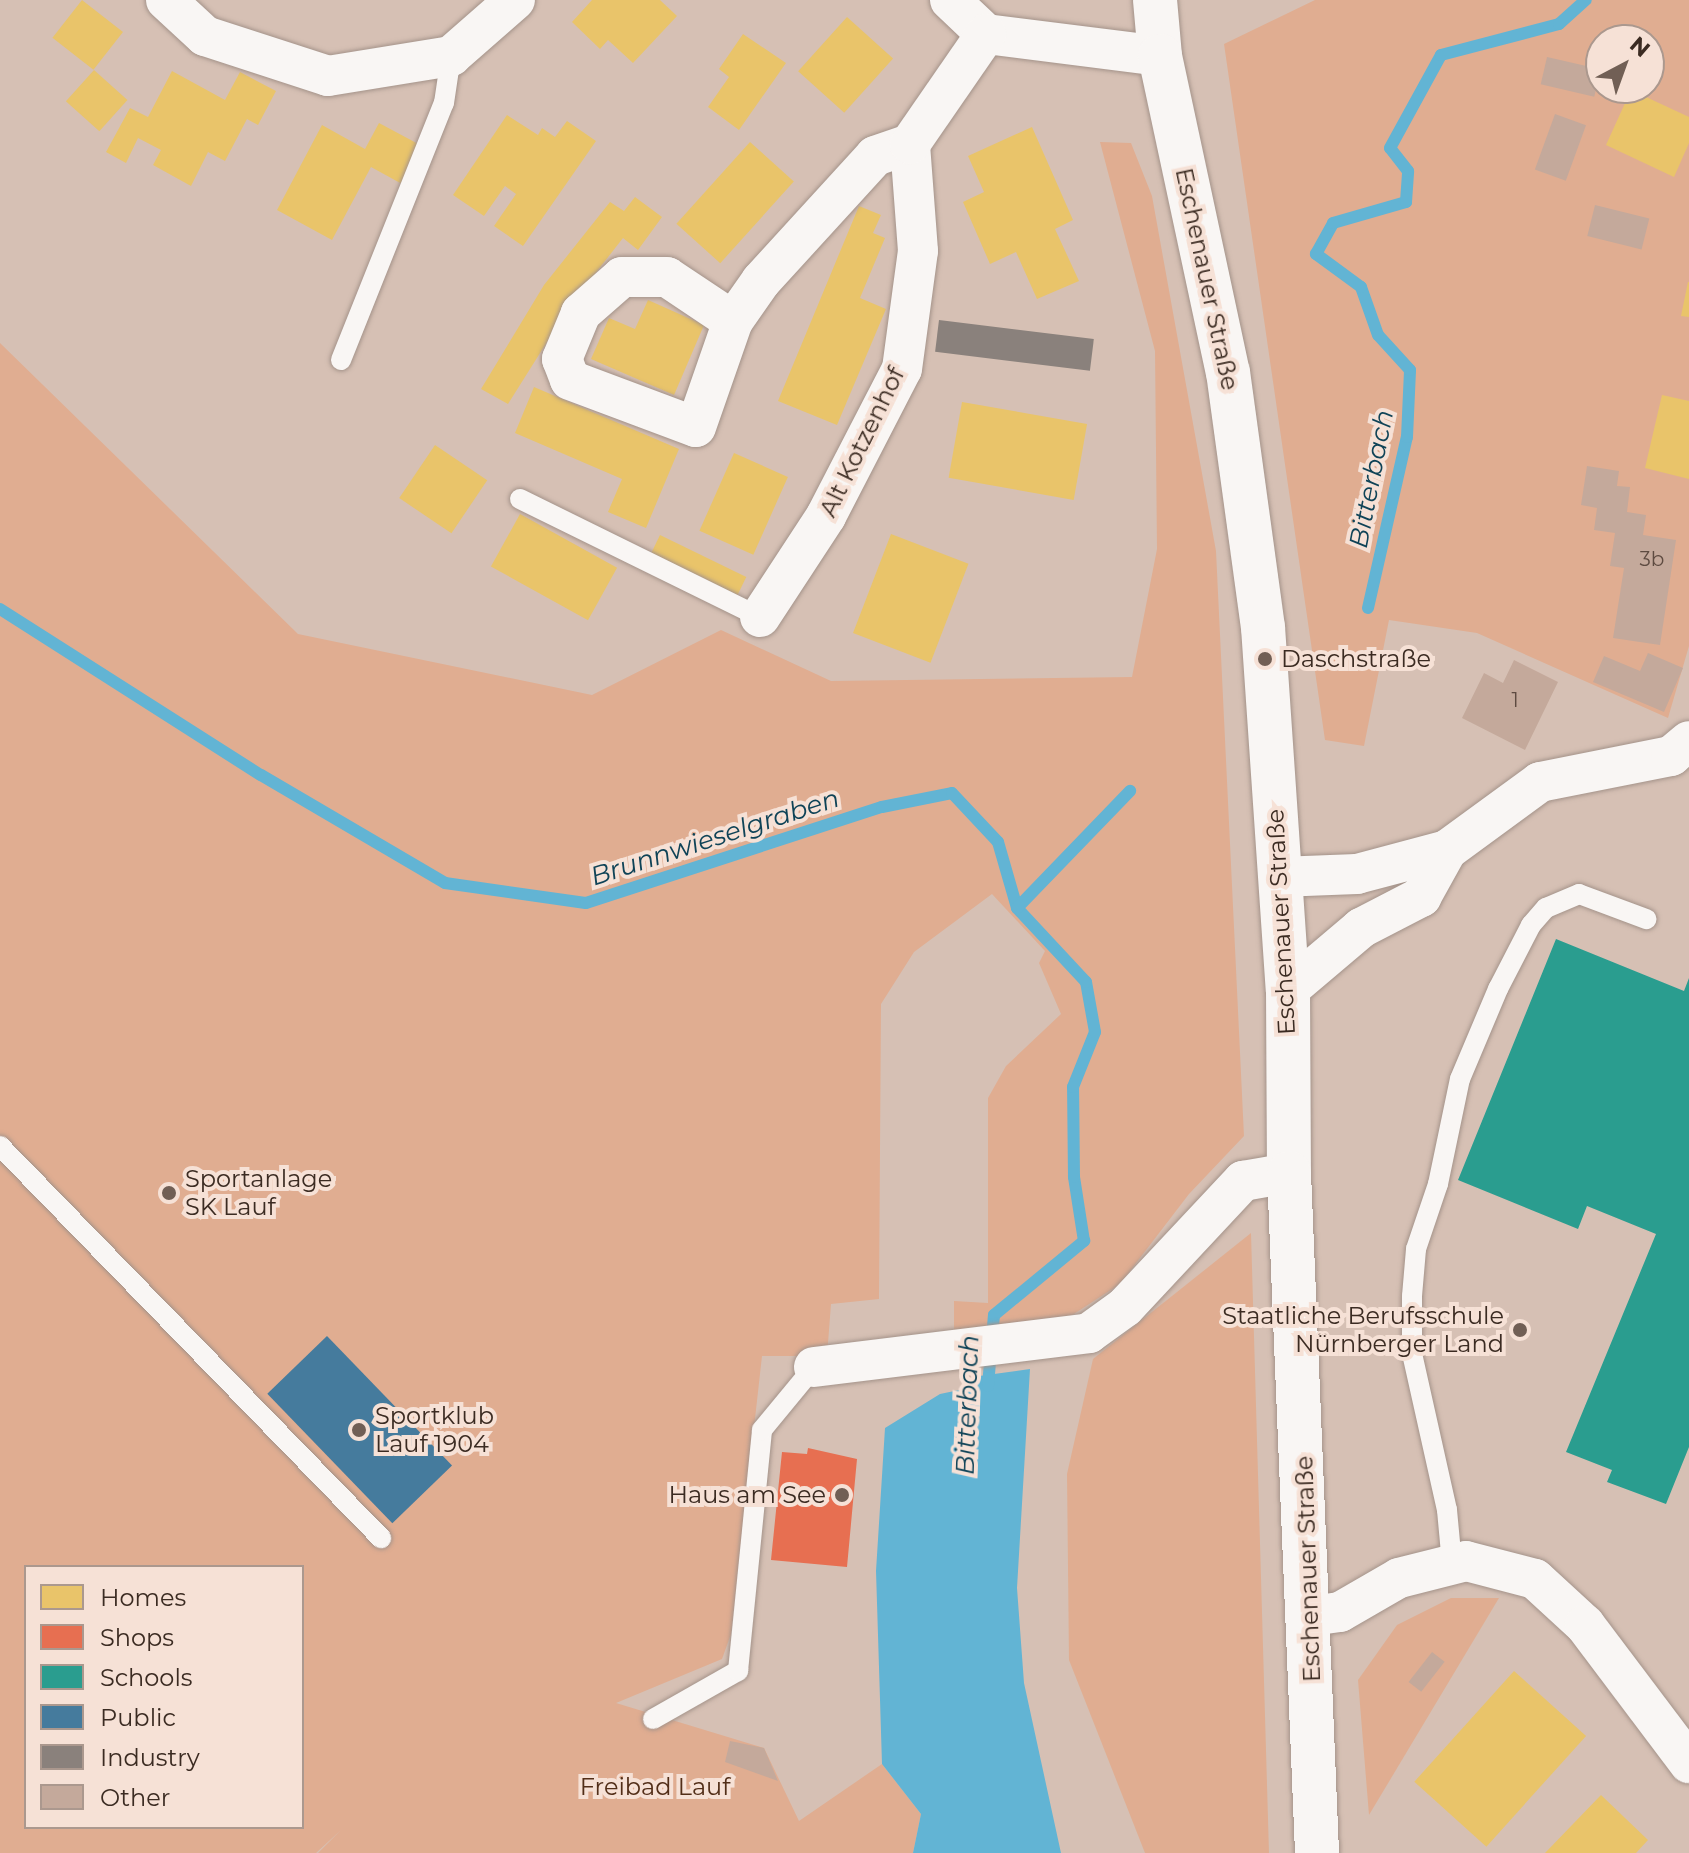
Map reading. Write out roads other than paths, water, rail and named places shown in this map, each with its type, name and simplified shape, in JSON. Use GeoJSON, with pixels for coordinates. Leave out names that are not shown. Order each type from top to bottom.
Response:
{"type":"FeatureCollection","features":[{"type":"Feature","properties":{"kind":"main road","name":"Eschenauer Straße"},"geometry":{"type":"LineString","coordinates":[[1155,0],[1160,56],[1228,372],[1263,627],[1288,990],[1289,1173],[1311,1616],[1317,1853]]}},
{"type":"Feature","properties":{"kind":"street"},"geometry":{"type":"LineString","coordinates":[[166,0],[205,36],[328,76],[451,56],[515,0]]}},
{"type":"Feature","properties":{"kind":"street"},"geometry":{"type":"LineString","coordinates":[[950,0],[986,34],[1160,56]]}},
{"type":"Feature","properties":{"kind":"street"},"geometry":{"type":"LineString","coordinates":[[733,321],[761,281],[875,156],[910,144],[986,34]]}},
{"type":"Feature","properties":{"kind":"street","name":"Alt Kotzenhof"},"geometry":{"type":"LineString","coordinates":[[760,617],[826,516],[902,369],[918,251],[910,144]]}},
{"type":"Feature","properties":{"kind":"street"},"geometry":{"type":"LineString","coordinates":[[1279,877],[1357,874],[1447,850],[1540,782],[1671,756],[1689,741]]}},
{"type":"Feature","properties":{"kind":"street"},"geometry":{"type":"LineString","coordinates":[[1288,990],[1361,928],[1421,897],[1447,850]]}},
{"type":"Feature","properties":{"kind":"street"},"geometry":{"type":"LineString","coordinates":[[814,1367],[937,1355],[1089,1333],[1125,1307],[1243,1181],[1289,1173]]}},
{"type":"Feature","properties":{"kind":"street"},"geometry":{"type":"LineString","coordinates":[[1311,1616],[1340,1612],[1399,1578],[1466,1561],[1535,1579],[1585,1625],[1689,1763]]}},
{"type":"Feature","properties":{"kind":"lane"},"geometry":{"type":"LineString","coordinates":[[341,360],[444,103],[451,56]]}},
{"type":"Feature","properties":{"kind":"lane"},"geometry":{"type":"LineString","coordinates":[[520,499],[760,617]]}},
{"type":"Feature","properties":{"kind":"lane"},"geometry":{"type":"LineString","coordinates":[[1452,1564],[1447,1510],[1412,1353],[1412,1296],[1416,1249],[1438,1184],[1460,1079],[1498,989],[1531,925],[1546,908],[1579,894],[1646,919]]}},
{"type":"Feature","properties":{"kind":"lane"},"geometry":{"type":"LineString","coordinates":[[0,1146],[381,1538]]}},
{"type":"Feature","properties":{"kind":"lane"},"geometry":{"type":"LineString","coordinates":[[653,1719],[738,1671],[762,1430],[814,1367]]}},
{"type":"Feature","properties":{"kind":"water"},"geometry":{"type":"Polygon","coordinates":[[[1030,1369],[1017,1588],[1024,1683],[1061,1853],[913,1853],[921,1814],[882,1764],[876,1571],[885,1428],[940,1394],[964,1389],[972,1377],[1030,1369]]]}},
{"type":"Feature","properties":{"kind":"waterway","name":"Bitterbach"},"geometry":{"type":"LineString","coordinates":[[1368,608],[1407,437],[1410,370],[1378,335],[1361,287],[1316,254],[1333,223],[1406,202],[1408,171],[1390,148],[1441,55],[1559,24],[1586,0]]}},
{"type":"Feature","properties":{"kind":"waterway","name":"Brunnwieselgraben"},"geometry":{"type":"LineString","coordinates":[[0,609],[261,775],[445,883],[586,903],[882,807],[952,793],[998,842],[1017,908]]}},
{"type":"Feature","properties":{"kind":"waterway","name":"Bitterbach"},"geometry":{"type":"LineString","coordinates":[[988,1386],[994,1315],[1084,1241],[1074,1177],[1073,1087],[1095,1032],[1086,982],[1017,908],[1130,791]]}},
{"type":"Feature","properties":{"kind":"place","name":"Daschstraße"},"geometry":{"type":"Point","coordinates":[1265,659]}},
{"type":"Feature","properties":{"kind":"place","name":"Sportanlage SK Lauf"},"geometry":{"type":"Point","coordinates":[169,1193]}},
{"type":"Feature","properties":{"kind":"place","name":"Staatliche Berufsschule Nürnberger Land"},"geometry":{"type":"Point","coordinates":[1520,1330]}},
{"type":"Feature","properties":{"kind":"place","name":"Sportklub Lauf 1904"},"geometry":{"type":"Point","coordinates":[359,1430]}},
{"type":"Feature","properties":{"kind":"place","name":"Haus am See"},"geometry":{"type":"Point","coordinates":[842,1495]}},
{"type":"Feature","properties":{"kind":"park label","name":"Freibad Lauf"},"geometry":{"type":"Point","coordinates":[655,1787]}}]}
